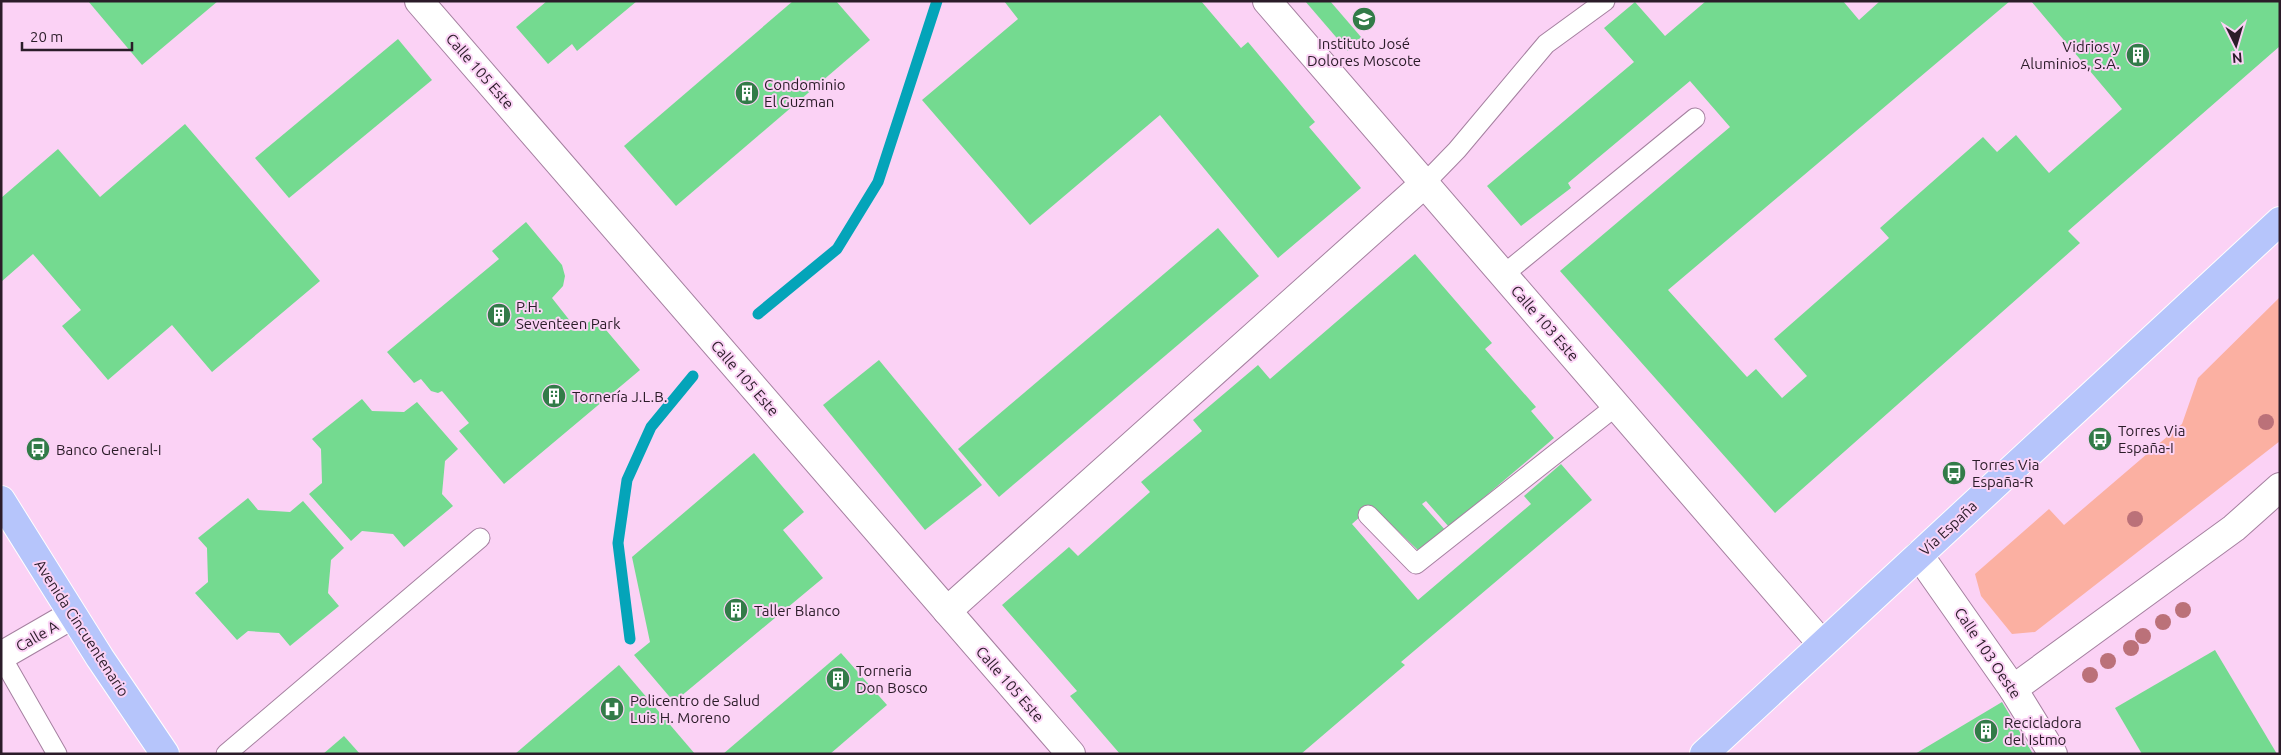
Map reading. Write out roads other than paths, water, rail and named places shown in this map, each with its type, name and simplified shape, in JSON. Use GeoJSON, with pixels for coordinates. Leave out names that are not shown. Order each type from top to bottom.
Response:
{"type":"FeatureCollection","features":[{"type":"Feature","properties":{"kind":"main road","name":"Vía España"},"geometry":{"type":"LineString","coordinates":[[1704,754],[2280,221]]}},
{"type":"Feature","properties":{"kind":"main road","name":"Avenida Cincuentenario"},"geometry":{"type":"LineString","coordinates":[[1,500],[72,615],[165,754]]}},
{"type":"Feature","properties":{"kind":"main road"},"geometry":{"type":"LineString","coordinates":[[100,658],[148,754]]}},
{"type":"Feature","properties":{"kind":"main road"},"geometry":{"type":"LineString","coordinates":[[100,658],[184,754]]}},
{"type":"Feature","properties":{"kind":"street","name":"Calle 105 Este"},"geometry":{"type":"LineString","coordinates":[[420,1],[1071,754]]}},
{"type":"Feature","properties":{"kind":"street","name":"Calle 103 Este"},"geometry":{"type":"LineString","coordinates":[[1266,1],[1822,644]]}},
{"type":"Feature","properties":{"kind":"street"},"geometry":{"type":"LineString","coordinates":[[947,611],[1424,184]]}},
{"type":"Feature","properties":{"kind":"street"},"geometry":{"type":"LineString","coordinates":[[2013,689],[2234,528],[2280,487]]}},
{"type":"Feature","properties":{"kind":"street","name":"Calle 103 Oeste"},"geometry":{"type":"LineString","coordinates":[[1919,555],[2013,689],[2053,754]]}},
{"type":"Feature","properties":{"kind":"street","name":"Calle A"},"geometry":{"type":"LineString","coordinates":[[1,656],[72,615]]}},
{"type":"Feature","properties":{"kind":"lane"},"geometry":{"type":"LineString","coordinates":[[1424,184],[1457,150],[1546,44],[1605,1]]}},
{"type":"Feature","properties":{"kind":"lane"},"geometry":{"type":"LineString","coordinates":[[1503,275],[1695,118]]}},
{"type":"Feature","properties":{"kind":"lane"},"geometry":{"type":"LineString","coordinates":[[1368,516],[1416,564],[1616,406]]}},
{"type":"Feature","properties":{"kind":"lane"},"geometry":{"type":"LineString","coordinates":[[226,754],[480,538]]}},
{"type":"Feature","properties":{"kind":"lane"},"geometry":{"type":"LineString","coordinates":[[1,656],[57,754]]}},
{"type":"Feature","properties":{"kind":"waterway"},"geometry":{"type":"LineString","coordinates":[[758,314],[837,249],[878,182],[937,1]]}},
{"type":"Feature","properties":{"kind":"waterway"},"geometry":{"type":"LineString","coordinates":[[630,639],[618,543],[627,480],[651,427],[693,376]]}},
{"type":"Feature","properties":{"kind":"place","name":"Instituto José Dolores Moscote"},"geometry":{"type":"Point","coordinates":[1364,19]}},
{"type":"Feature","properties":{"kind":"place","name":"Vidrios y Aluminios, S.A."},"geometry":{"type":"Point","coordinates":[2138,55]}},
{"type":"Feature","properties":{"kind":"place","name":"Condominio El Guzman"},"geometry":{"type":"Point","coordinates":[747,93]}},
{"type":"Feature","properties":{"kind":"place","name":"P.H. Seventeen Park"},"geometry":{"type":"Point","coordinates":[499,315]}},
{"type":"Feature","properties":{"kind":"place","name":"Tornería J.L.B."},"geometry":{"type":"Point","coordinates":[554,396]}},
{"type":"Feature","properties":{"kind":"place","name":"Torres Via España-I"},"geometry":{"type":"Point","coordinates":[2100,439]}},
{"type":"Feature","properties":{"kind":"place","name":"Banco General-I"},"geometry":{"type":"Point","coordinates":[38,449]}},
{"type":"Feature","properties":{"kind":"place","name":"Torres Via España-R"},"geometry":{"type":"Point","coordinates":[1954,473]}},
{"type":"Feature","properties":{"kind":"place","name":"Taller Blanco"},"geometry":{"type":"Point","coordinates":[736,610]}},
{"type":"Feature","properties":{"kind":"place","name":"Torneria Don Bosco"},"geometry":{"type":"Point","coordinates":[838,679]}},
{"type":"Feature","properties":{"kind":"place","name":"Policentro de Salud Luis H. Moreno"},"geometry":{"type":"Point","coordinates":[612,709]}},
{"type":"Feature","properties":{"kind":"place","name":"Recicladora del Istmo"},"geometry":{"type":"Point","coordinates":[1986,731]}}]}
